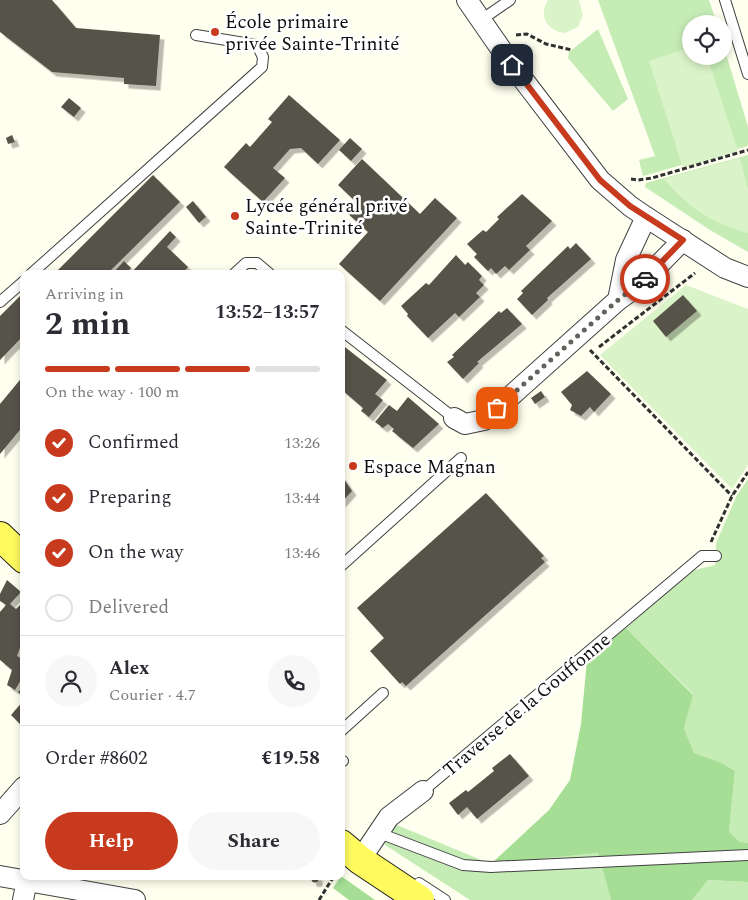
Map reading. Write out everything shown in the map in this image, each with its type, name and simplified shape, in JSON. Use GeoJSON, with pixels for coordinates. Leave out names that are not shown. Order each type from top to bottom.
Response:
{"type":"FeatureCollection","features":[{"type":"Feature","properties":{"kind":"main road"},"geometry":{"type":"LineString","coordinates":[[0,536],[20,555]]}},
{"type":"Feature","properties":{"kind":"main road"},"geometry":{"type":"LineString","coordinates":[[361,855],[420,900]]}},
{"type":"Feature","properties":{"kind":"street"},"geometry":{"type":"LineString","coordinates":[[467,0],[512,65],[600,180],[646,217],[725,268],[748,277]]}},
{"type":"Feature","properties":{"kind":"street"},"geometry":{"type":"LineString","coordinates":[[618,300],[626,260],[646,217]]}},
{"type":"Feature","properties":{"kind":"street"},"geometry":{"type":"LineString","coordinates":[[454,418],[465,424],[484,420],[618,300],[638,286],[683,240]]}},
{"type":"Feature","properties":{"kind":"street","name":"Traverse de la Gouffonne"},"geometry":{"type":"LineString","coordinates":[[361,855],[389,817],[423,790]]}},
{"type":"Feature","properties":{"kind":"street"},"geometry":{"type":"LineString","coordinates":[[0,814],[20,791]]}},
{"type":"Feature","properties":{"kind":"street"},"geometry":{"type":"LineString","coordinates":[[0,876],[20,879]]}},
{"type":"Feature","properties":{"kind":"street"},"geometry":{"type":"LineString","coordinates":[[23,900],[27,880],[135,900]]}},
{"type":"Feature","properties":{"kind":"lane"},"geometry":{"type":"LineString","coordinates":[[481,20],[510,0]]}},
{"type":"Feature","properties":{"kind":"lane"},"geometry":{"type":"LineString","coordinates":[[725,0],[748,74]]}},
{"type":"Feature","properties":{"kind":"lane"},"geometry":{"type":"LineString","coordinates":[[36,270],[262,67],[263,57],[257,45],[196,35]]}},
{"type":"Feature","properties":{"kind":"lane"},"geometry":{"type":"LineString","coordinates":[[238,270],[246,263],[257,263],[265,270]]}},
{"type":"Feature","properties":{"kind":"lane"},"geometry":{"type":"LineString","coordinates":[[0,302],[20,284]]}},
{"type":"Feature","properties":{"kind":"lane"},"geometry":{"type":"LineString","coordinates":[[345,333],[454,418]]}},
{"type":"Feature","properties":{"kind":"lane"},"geometry":{"type":"LineString","coordinates":[[345,562],[461,458]]}},
{"type":"Feature","properties":{"kind":"lane"},"geometry":{"type":"LineString","coordinates":[[702,556],[716,556]]}},
{"type":"Feature","properties":{"kind":"lane","name":"Traverse de la Gouffonne"},"geometry":{"type":"LineString","coordinates":[[423,790],[702,556]]}},
{"type":"Feature","properties":{"kind":"lane"},"geometry":{"type":"LineString","coordinates":[[345,727],[383,693]]}},
{"type":"Feature","properties":{"kind":"lane"},"geometry":{"type":"LineString","coordinates":[[379,833],[463,865],[491,867],[748,855]]}},
{"type":"Feature","properties":{"kind":"lane"},"geometry":{"type":"LineString","coordinates":[[406,876],[445,900]]}},
{"type":"Feature","properties":{"kind":"path"},"geometry":{"type":"LineString","coordinates":[[515,42],[512,37],[527,34],[546,44],[572,50]]}},
{"type":"Feature","properties":{"kind":"path"},"geometry":{"type":"LineString","coordinates":[[630,178],[638,180],[652,178],[748,150]]}},
{"type":"Feature","properties":{"kind":"path"},"geometry":{"type":"LineString","coordinates":[[690,266],[698,271],[592,352],[732,496]]}},
{"type":"Feature","properties":{"kind":"path"},"geometry":{"type":"LineString","coordinates":[[702,556],[706,552],[732,496],[748,472]]}},
{"type":"Feature","properties":{"kind":"path"},"geometry":{"type":"LineString","coordinates":[[320,900],[332,880]]}},
{"type":"Feature","properties":{"kind":"green space"},"geometry":{"type":"Polygon","coordinates":[[[548,0],[579,0],[583,15],[578,27],[565,33],[549,26],[544,17],[545,6],[548,0]]]}},
{"type":"Feature","properties":{"kind":"green space"},"geometry":{"type":"Polygon","coordinates":[[[598,0],[709,0],[714,15],[682,15],[682,65],[729,65],[748,127],[748,146],[643,176],[639,160],[655,156],[598,0]]]}},
{"type":"Feature","properties":{"kind":"green space"},"geometry":{"type":"Polygon","coordinates":[[[598,29],[628,99],[613,111],[568,58],[569,52],[598,29]]]}},
{"type":"Feature","properties":{"kind":"green space"},"geometry":{"type":"Polygon","coordinates":[[[682,50],[682,65],[710,65],[738,151],[683,168],[649,61],[682,50]]]}},
{"type":"Feature","properties":{"kind":"green space"},"geometry":{"type":"Polygon","coordinates":[[[748,155],[748,252],[710,230],[645,187],[646,183],[748,155]]]}},
{"type":"Feature","properties":{"kind":"green space"},"geometry":{"type":"Polygon","coordinates":[[[740,158],[748,189],[748,233],[723,225],[691,206],[664,179],[740,158]]]}},
{"type":"Feature","properties":{"kind":"green space"},"geometry":{"type":"Polygon","coordinates":[[[686,285],[748,309],[748,465],[732,489],[600,355],[686,285]]]}},
{"type":"Feature","properties":{"kind":"green space"},"geometry":{"type":"Polygon","coordinates":[[[748,479],[748,843],[740,842],[729,832],[735,771],[722,763],[694,753],[684,728],[693,694],[626,628],[691,571],[715,565],[716,543],[737,495],[748,479]]]}},
{"type":"Feature","properties":{"kind":"green space"},"geometry":{"type":"Polygon","coordinates":[[[626,628],[693,695],[684,728],[694,753],[722,763],[735,771],[729,832],[740,842],[748,843],[748,882],[708,880],[692,900],[611,900],[598,853],[491,864],[549,810],[570,780],[581,724],[587,660],[626,628]]]}},
{"type":"Feature","properties":{"kind":"green space"},"geometry":{"type":"Polygon","coordinates":[[[392,823],[491,864],[598,853],[611,900],[470,900],[385,845],[385,840],[392,823]]]}},
{"type":"Feature","properties":{"kind":"green space"},"geometry":{"type":"Polygon","coordinates":[[[345,879],[375,900],[349,900],[333,888],[338,880],[345,879]]]}},
{"type":"Feature","properties":{"kind":"green space"},"geometry":{"type":"Polygon","coordinates":[[[708,880],[748,882],[748,900],[692,900],[708,880]]]}},
{"type":"Feature","properties":{"kind":"building"},"geometry":{"type":"Polygon","coordinates":[[[0,0],[52,0],[76,28],[160,35],[156,86],[124,84],[124,78],[52,72],[0,32],[0,0]]]}},
{"type":"Feature","properties":{"kind":"building"},"geometry":{"type":"Polygon","coordinates":[[[289,95],[340,140],[318,164],[301,148],[290,149],[273,168],[285,178],[263,202],[224,167],[246,143],[250,147],[272,122],[268,119],[289,95]]]}},
{"type":"Feature","properties":{"kind":"building"},"geometry":{"type":"Polygon","coordinates":[[[69,98],[81,108],[74,117],[61,107],[69,98]]]}},
{"type":"Feature","properties":{"kind":"building"},"geometry":{"type":"Polygon","coordinates":[[[12,135],[15,142],[8,144],[6,138],[12,135]]]}},
{"type":"Feature","properties":{"kind":"building"},"geometry":{"type":"Polygon","coordinates":[[[350,138],[362,149],[351,161],[339,150],[350,138]]]}},
{"type":"Feature","properties":{"kind":"building"},"geometry":{"type":"Polygon","coordinates":[[[362,159],[420,214],[435,198],[457,218],[380,301],[339,264],[368,232],[345,211],[355,201],[338,185],[362,159]]]}},
{"type":"Feature","properties":{"kind":"building"},"geometry":{"type":"Polygon","coordinates":[[[153,175],[180,202],[111,270],[58,270],[153,175]]]}},
{"type":"Feature","properties":{"kind":"building"},"geometry":{"type":"Polygon","coordinates":[[[522,194],[552,221],[526,246],[530,250],[509,270],[505,266],[496,274],[491,268],[488,271],[474,257],[477,254],[467,244],[483,230],[486,232],[499,219],[497,217],[522,194]]]}},
{"type":"Feature","properties":{"kind":"building"},"geometry":{"type":"Polygon","coordinates":[[[193,201],[206,217],[199,223],[186,207],[193,201]]]}},
{"type":"Feature","properties":{"kind":"building"},"geometry":{"type":"Polygon","coordinates":[[[170,231],[176,237],[167,247],[188,267],[185,270],[134,270],[170,231]]]}},
{"type":"Feature","properties":{"kind":"building"},"geometry":{"type":"Polygon","coordinates":[[[576,243],[591,259],[547,298],[548,300],[532,315],[517,299],[523,293],[521,291],[568,246],[570,249],[576,243]]]}},
{"type":"Feature","properties":{"kind":"building"},"geometry":{"type":"Polygon","coordinates":[[[456,255],[465,265],[468,262],[482,276],[479,280],[484,285],[476,293],[480,297],[459,317],[455,313],[428,338],[407,316],[408,314],[401,306],[426,283],[429,285],[456,255]]]}},
{"type":"Feature","properties":{"kind":"building"},"geometry":{"type":"Polygon","coordinates":[[[124,261],[131,268],[129,270],[116,270],[124,261]]]}},
{"type":"Feature","properties":{"kind":"building"},"geometry":{"type":"Polygon","coordinates":[[[683,295],[697,311],[666,337],[653,321],[683,295]]]}},
{"type":"Feature","properties":{"kind":"building"},"geometry":{"type":"Polygon","coordinates":[[[20,296],[20,339],[0,360],[0,316],[20,296]]]}},
{"type":"Feature","properties":{"kind":"building"},"geometry":{"type":"Polygon","coordinates":[[[507,308],[522,324],[477,362],[479,363],[463,379],[447,362],[499,311],[501,313],[507,308]]]}},
{"type":"Feature","properties":{"kind":"building"},"geometry":{"type":"Polygon","coordinates":[[[345,347],[387,380],[375,394],[383,400],[369,417],[361,411],[363,408],[345,392],[345,347]]]}},
{"type":"Feature","properties":{"kind":"building"},"geometry":{"type":"Polygon","coordinates":[[[587,371],[611,394],[594,412],[590,407],[581,416],[570,410],[572,405],[561,392],[587,371]]]}},
{"type":"Feature","properties":{"kind":"building"},"geometry":{"type":"Polygon","coordinates":[[[20,380],[20,430],[0,454],[0,404],[20,380]]]}},
{"type":"Feature","properties":{"kind":"building"},"geometry":{"type":"Polygon","coordinates":[[[541,391],[545,397],[535,404],[531,398],[541,391]]]}},
{"type":"Feature","properties":{"kind":"building"},"geometry":{"type":"Polygon","coordinates":[[[408,397],[439,424],[413,448],[392,431],[394,429],[388,424],[383,428],[375,422],[389,405],[397,411],[408,397]]]}},
{"type":"Feature","properties":{"kind":"building"},"geometry":{"type":"Polygon","coordinates":[[[345,481],[352,491],[345,499],[345,481]]]}},
{"type":"Feature","properties":{"kind":"building"},"geometry":{"type":"Polygon","coordinates":[[[486,493],[544,556],[541,558],[545,562],[406,686],[402,682],[400,684],[370,651],[384,638],[357,608],[486,493]]]}},
{"type":"Feature","properties":{"kind":"building"},"geometry":{"type":"Polygon","coordinates":[[[7,580],[20,591],[10,604],[16,609],[20,605],[20,648],[17,656],[20,658],[20,682],[15,690],[7,685],[12,670],[0,660],[0,612],[6,605],[0,601],[0,594],[7,580]]]}},
{"type":"Feature","properties":{"kind":"building"},"geometry":{"type":"Polygon","coordinates":[[[20,705],[20,724],[11,715],[20,705]]]}},
{"type":"Feature","properties":{"kind":"building"},"geometry":{"type":"Polygon","coordinates":[[[510,754],[529,776],[477,819],[467,807],[458,815],[449,803],[466,790],[468,792],[494,771],[492,768],[510,754]]]}},
{"type":"Feature","properties":{"kind":"way so far"},"geometry":{"type":"LineString","coordinates":[[497,408],[618,300],[645,279]]}},
{"type":"Feature","properties":{"kind":"place","name":"École primaire privée Sainte-Trinité"},"geometry":{"type":"Point","coordinates":[215,32]}},
{"type":"Feature","properties":{"kind":"place","name":"Lycée général privé Sainte-Trinité"},"geometry":{"type":"Point","coordinates":[235,216]}},
{"type":"Feature","properties":{"kind":"place","name":"Espace Magnan"},"geometry":{"type":"Point","coordinates":[353,466]}},
{"type":"Feature","properties":{"kind":"route"},"geometry":{"type":"LineString","coordinates":[[512,65],[566,133],[600,180],[630,206],[683,240],[645,279]]}}]}
